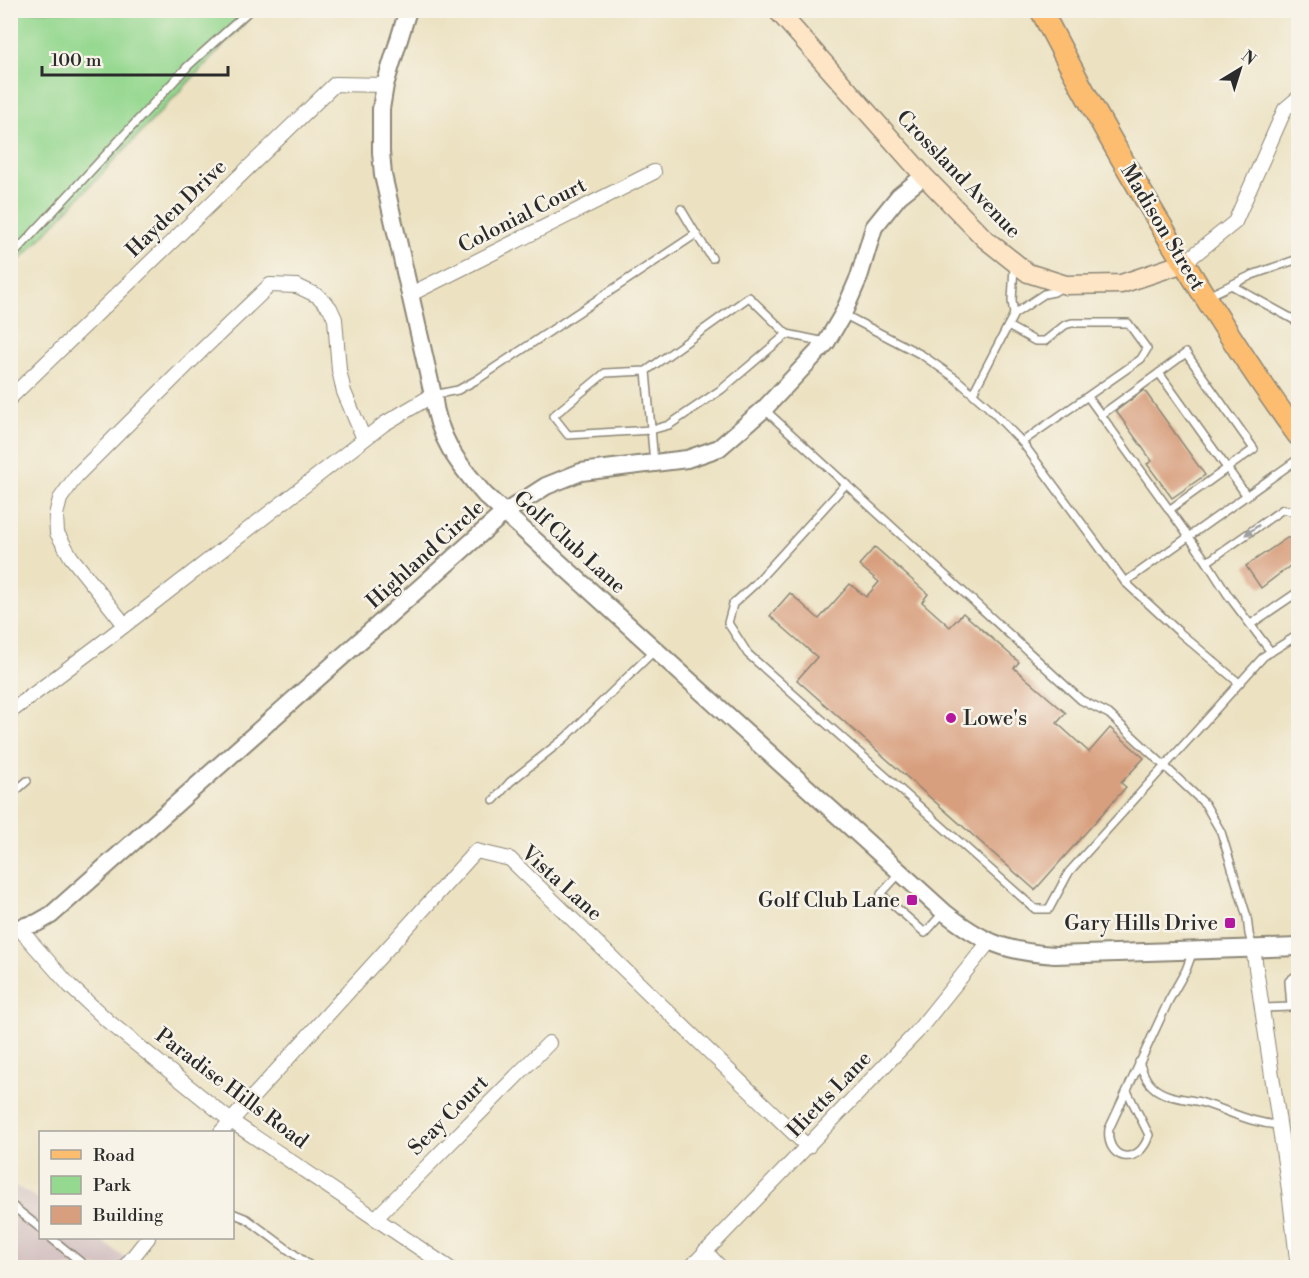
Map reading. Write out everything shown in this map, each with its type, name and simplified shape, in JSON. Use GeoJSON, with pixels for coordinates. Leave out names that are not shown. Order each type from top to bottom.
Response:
{"type":"FeatureCollection","features":[{"type":"Feature","properties":{"kind":"main road","name":"Crossland Avenue"},"geometry":{"type":"LineString","coordinates":[[777,10],[924,176],[985,239],[1028,273],[1066,285],[1121,284],[1184,263]]}},
{"type":"Feature","properties":{"kind":"main road","name":"Madison Street"},"geometry":{"type":"LineString","coordinates":[[1041,10],[1118,154],[1184,263],[1270,396],[1299,435]]}},
{"type":"Feature","properties":{"kind":"street","name":"Golf Club Lane"},"geometry":{"type":"LineString","coordinates":[[408,10],[381,109],[383,175],[433,395],[435,416],[454,458],[485,495],[900,873],[944,912],[989,942],[1020,951],[1055,955],[1299,947]]}},
{"type":"Feature","properties":{"kind":"street","name":"Hayden Drive"},"geometry":{"type":"LineString","coordinates":[[10,398],[335,84],[386,85]]}},
{"type":"Feature","properties":{"kind":"street"},"geometry":{"type":"LineString","coordinates":[[1184,263],[1235,222],[1285,109],[1299,98]]}},
{"type":"Feature","properties":{"kind":"street","name":"Colonial Court"},"geometry":{"type":"LineString","coordinates":[[409,295],[654,172]]}},
{"type":"Feature","properties":{"kind":"street","name":"Highland Circle"},"geometry":{"type":"LineString","coordinates":[[13,925],[37,923],[51,915],[504,513],[546,486],[582,472],[687,459],[719,448],[764,409],[826,342],[843,314],[859,277],[874,227],[899,196],[924,176]]}},
{"type":"Feature","properties":{"kind":"street"},"geometry":{"type":"LineString","coordinates":[[125,625],[71,557],[57,532],[56,515],[60,499],[77,475],[270,285],[297,286],[318,296],[330,308],[335,319],[339,370],[344,392],[364,439]]}},
{"type":"Feature","properties":{"kind":"street"},"geometry":{"type":"LineString","coordinates":[[10,712],[384,424],[433,395]]}},
{"type":"Feature","properties":{"kind":"street","name":"Vista Lane"},"geometry":{"type":"LineString","coordinates":[[222,1131],[476,851],[510,859],[808,1147]]}},
{"type":"Feature","properties":{"kind":"street","name":"Paradise Hills Road"},"geometry":{"type":"LineString","coordinates":[[13,925],[70,986],[109,1022],[231,1121],[449,1268]]}},
{"type":"Feature","properties":{"kind":"street","name":"Hietts Lane"},"geometry":{"type":"LineString","coordinates":[[690,1268],[916,1033],[989,942]]}},
{"type":"Feature","properties":{"kind":"street"},"geometry":{"type":"LineString","coordinates":[[1253,948],[1280,1125],[1298,1268]]}},
{"type":"Feature","properties":{"kind":"street","name":"Seay Court"},"geometry":{"type":"LineString","coordinates":[[376,1218],[549,1043]]}},
{"type":"Feature","properties":{"kind":"street"},"geometry":{"type":"LineString","coordinates":[[124,1268],[147,1239]]}},
{"type":"Feature","properties":{"kind":"street"},"geometry":{"type":"LineString","coordinates":[[705,1251],[721,1268]]}},
{"type":"Feature","properties":{"kind":"lane"},"geometry":{"type":"LineString","coordinates":[[10,258],[188,66],[250,10]]}},
{"type":"Feature","properties":{"kind":"lane"},"geometry":{"type":"LineString","coordinates":[[681,209],[712,258]]}},
{"type":"Feature","properties":{"kind":"lane"},"geometry":{"type":"LineString","coordinates":[[433,395],[458,390],[478,379],[696,234]]}},
{"type":"Feature","properties":{"kind":"lane"},"geometry":{"type":"LineString","coordinates":[[1206,297],[1252,275],[1299,260]]}},
{"type":"Feature","properties":{"kind":"lane"},"geometry":{"type":"LineString","coordinates":[[1014,262],[1012,302],[1014,314]]}},
{"type":"Feature","properties":{"kind":"lane"},"geometry":{"type":"LineString","coordinates":[[973,393],[1014,314],[1044,294],[1054,292],[1066,285]]}},
{"type":"Feature","properties":{"kind":"lane"},"geometry":{"type":"LineString","coordinates":[[1231,285],[1299,322]]}},
{"type":"Feature","properties":{"kind":"lane"},"geometry":{"type":"LineString","coordinates":[[787,334],[722,389],[669,426],[651,430],[567,435],[553,416],[605,373],[646,371],[749,297],[787,334],[826,342]]}},
{"type":"Feature","properties":{"kind":"lane"},"geometry":{"type":"LineString","coordinates":[[843,314],[922,355],[973,393],[1022,442],[1125,582],[1239,683]]}},
{"type":"Feature","properties":{"kind":"lane"},"geometry":{"type":"LineString","coordinates":[[1008,326],[1035,340],[1044,341],[1065,325],[1072,323],[1128,323],[1147,349],[1144,356],[1022,442]]}},
{"type":"Feature","properties":{"kind":"lane"},"geometry":{"type":"LineString","coordinates":[[1101,415],[1186,353],[1254,449],[1169,510]]}},
{"type":"Feature","properties":{"kind":"lane"},"geometry":{"type":"LineString","coordinates":[[646,371],[654,463]]}},
{"type":"Feature","properties":{"kind":"lane"},"geometry":{"type":"LineString","coordinates":[[1159,373],[1247,496]]}},
{"type":"Feature","properties":{"kind":"lane"},"geometry":{"type":"LineString","coordinates":[[1088,396],[1207,562],[1228,595],[1271,652]]}},
{"type":"Feature","properties":{"kind":"lane"},"geometry":{"type":"LineString","coordinates":[[764,409],[1081,700],[1109,714],[1205,804],[1221,832],[1247,917],[1253,948]]}},
{"type":"Feature","properties":{"kind":"lane"},"geometry":{"type":"LineString","coordinates":[[1125,582],[1299,459]]}},
{"type":"Feature","properties":{"kind":"lane"},"geometry":{"type":"LineString","coordinates":[[846,484],[759,580],[733,604],[728,623],[748,654],[1035,909],[1049,909],[1069,872],[1264,656],[1299,635]]}},
{"type":"Feature","properties":{"kind":"lane"},"geometry":{"type":"LineString","coordinates":[[1207,562],[1283,509],[1299,516]]}},
{"type":"Feature","properties":{"kind":"lane"},"geometry":{"type":"LineString","coordinates":[[1251,624],[1299,592]]}},
{"type":"Feature","properties":{"kind":"lane"},"geometry":{"type":"LineString","coordinates":[[494,800],[510,782],[565,738],[655,650]]}},
{"type":"Feature","properties":{"kind":"lane"},"geometry":{"type":"LineString","coordinates":[[10,796],[27,781]]}},
{"type":"Feature","properties":{"kind":"lane"},"geometry":{"type":"LineString","coordinates":[[900,873],[881,894],[925,933],[944,912]]}},
{"type":"Feature","properties":{"kind":"lane"},"geometry":{"type":"LineString","coordinates":[[1127,1091],[1149,1135],[1146,1144],[1139,1153],[1132,1157],[1121,1156],[1113,1150],[1107,1140],[1109,1130],[1139,1062],[1186,970],[1193,949]]}},
{"type":"Feature","properties":{"kind":"lane"},"geometry":{"type":"LineString","coordinates":[[1262,1008],[1291,1007],[1289,981],[1299,974]]}},
{"type":"Feature","properties":{"kind":"lane"},"geometry":{"type":"LineString","coordinates":[[1139,1062],[1150,1086],[1160,1092],[1198,1102],[1260,1124],[1280,1125]]}},
{"type":"Feature","properties":{"kind":"lane"},"geometry":{"type":"LineString","coordinates":[[10,1204],[39,1227]]}},
{"type":"Feature","properties":{"kind":"lane"},"geometry":{"type":"LineString","coordinates":[[234,1214],[247,1218],[313,1268]]}},
{"type":"Feature","properties":{"kind":"lane"},"geometry":{"type":"LineString","coordinates":[[52,1239],[88,1268]]}},
{"type":"Feature","properties":{"kind":"shaded area"},"geometry":{"type":"Polygon","coordinates":[[[10,1183],[39,1199],[39,1239],[99,1239],[137,1267],[11,1267],[10,1183]]]}},
{"type":"Feature","properties":{"kind":"green space"},"geometry":{"type":"Polygon","coordinates":[[[11,11],[256,11],[11,269],[11,11]]]}},
{"type":"Feature","properties":{"kind":"building"},"geometry":{"type":"Polygon","coordinates":[[[1144,390],[1205,475],[1172,498],[1147,464],[1152,461],[1116,411],[1144,390]]]}},
{"type":"Feature","properties":{"kind":"building"},"geometry":{"type":"Polygon","coordinates":[[[1287,538],[1299,538],[1299,559],[1261,588],[1246,566],[1287,538]]]}},
{"type":"Feature","properties":{"kind":"building","name":"Lowe's"},"geometry":{"type":"Polygon","coordinates":[[[875,547],[928,594],[922,602],[950,627],[963,613],[1019,662],[1014,668],[1066,713],[1057,723],[1089,752],[1110,728],[1144,758],[1121,783],[1126,787],[1035,890],[797,680],[817,657],[770,616],[790,593],[819,619],[850,584],[866,597],[879,582],[859,565],[875,547]]]}},
{"type":"Feature","properties":{"kind":"place","name":"Lowe's"},"geometry":{"type":"Point","coordinates":[951,718]}},
{"type":"Feature","properties":{"kind":"place","name":"Golf Club Lane"},"geometry":{"type":"Point","coordinates":[912,900]}},
{"type":"Feature","properties":{"kind":"place","name":"Gary Hills Drive"},"geometry":{"type":"Point","coordinates":[1230,923]}}]}
